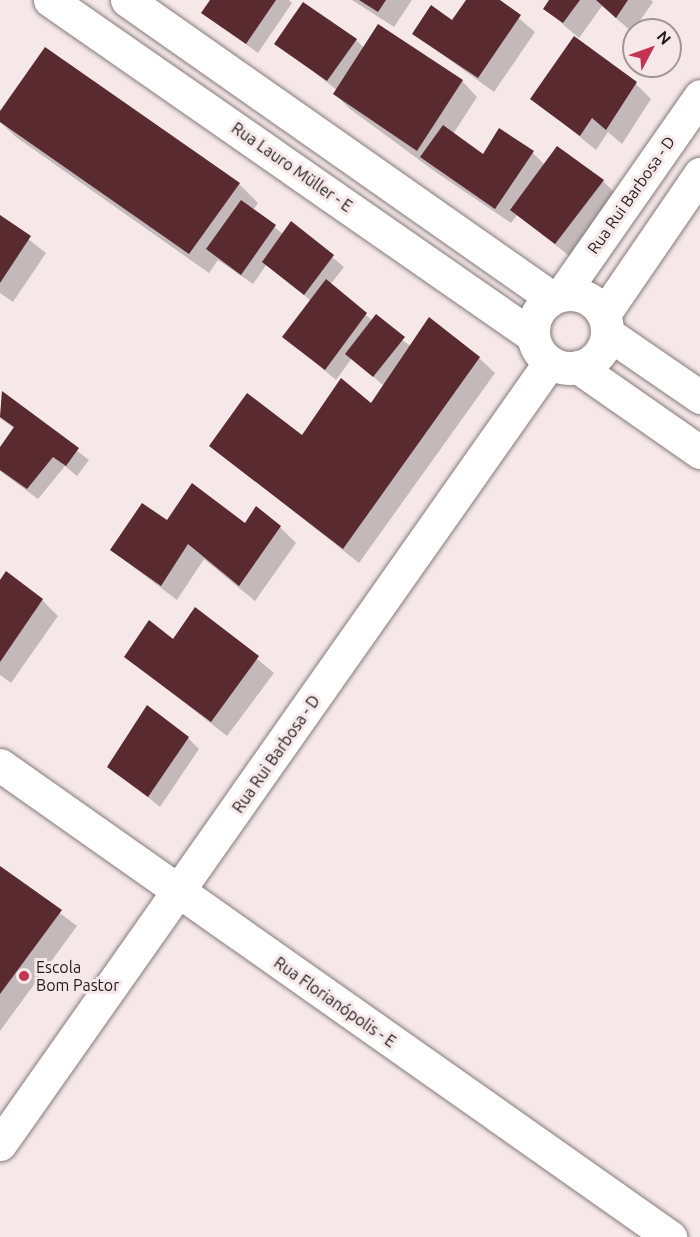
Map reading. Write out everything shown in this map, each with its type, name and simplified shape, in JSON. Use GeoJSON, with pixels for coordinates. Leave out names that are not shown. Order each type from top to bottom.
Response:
{"type":"FeatureCollection","features":[{"type":"Feature","properties":{"kind":"street","name":"Rua Lauro Müller - E"},"geometry":{"type":"LineString","coordinates":[[50,0],[553,355],[700,452]]}},
{"type":"Feature","properties":{"kind":"street"},"geometry":{"type":"LineString","coordinates":[[127,0],[557,296],[586,297],[605,323],[700,398]]}},
{"type":"Feature","properties":{"kind":"street","name":"Rua Rui Barbosa - D"},"geometry":{"type":"LineString","coordinates":[[557,296],[700,96]]}},
{"type":"Feature","properties":{"kind":"street"},"geometry":{"type":"LineString","coordinates":[[557,296],[536,314],[553,355],[598,355],[605,323],[700,174]]}},
{"type":"Feature","properties":{"kind":"street","name":"Rua Rui Barbosa - D"},"geometry":{"type":"LineString","coordinates":[[0,1144],[553,355]]}},
{"type":"Feature","properties":{"kind":"street","name":"Rua Florianópolis - E"},"geometry":{"type":"LineString","coordinates":[[0,765],[670,1237]]}},
{"type":"Feature","properties":{"kind":"building"},"geometry":{"type":"Polygon","coordinates":[[[210,0],[276,0],[246,44],[201,13],[210,0]]]}},
{"type":"Feature","properties":{"kind":"building"},"geometry":{"type":"Polygon","coordinates":[[[359,0],[386,0],[378,12],[359,0]]]}},
{"type":"Feature","properties":{"kind":"building"},"geometry":{"type":"Polygon","coordinates":[[[466,0],[500,0],[521,15],[478,78],[412,34],[431,5],[452,20],[466,0]]]}},
{"type":"Feature","properties":{"kind":"building"},"geometry":{"type":"Polygon","coordinates":[[[549,0],[580,0],[563,23],[543,9],[549,0]]]}},
{"type":"Feature","properties":{"kind":"building"},"geometry":{"type":"Polygon","coordinates":[[[596,0],[628,0],[616,18],[596,0]]]}},
{"type":"Feature","properties":{"kind":"building"},"geometry":{"type":"Polygon","coordinates":[[[303,2],[357,39],[327,81],[274,44],[303,2]]]}},
{"type":"Feature","properties":{"kind":"building"},"geometry":{"type":"Polygon","coordinates":[[[378,24],[463,80],[417,151],[333,94],[378,24]]]}},
{"type":"Feature","properties":{"kind":"building"},"geometry":{"type":"Polygon","coordinates":[[[574,36],[622,71],[622,78],[632,78],[637,82],[606,130],[592,118],[580,136],[530,99],[574,36]]]}},
{"type":"Feature","properties":{"kind":"building"},"geometry":{"type":"Polygon","coordinates":[[[45,47],[240,183],[189,254],[0,122],[0,111],[45,47]]]}},
{"type":"Feature","properties":{"kind":"building"},"geometry":{"type":"Polygon","coordinates":[[[443,125],[483,154],[499,128],[534,151],[495,209],[420,157],[443,125]]]}},
{"type":"Feature","properties":{"kind":"building"},"geometry":{"type":"Polygon","coordinates":[[[557,146],[604,180],[555,244],[510,210],[557,146]]]}},
{"type":"Feature","properties":{"kind":"building"},"geometry":{"type":"Polygon","coordinates":[[[241,200],[276,225],[241,275],[206,249],[241,200]]]}},
{"type":"Feature","properties":{"kind":"building"},"geometry":{"type":"Polygon","coordinates":[[[0,215],[31,236],[0,283],[0,215]]]}},
{"type":"Feature","properties":{"kind":"building"},"geometry":{"type":"Polygon","coordinates":[[[291,221],[334,255],[304,295],[262,262],[291,221]]]}},
{"type":"Feature","properties":{"kind":"building"},"geometry":{"type":"Polygon","coordinates":[[[326,279],[367,313],[325,370],[282,337],[326,279]]]}},
{"type":"Feature","properties":{"kind":"building"},"geometry":{"type":"Polygon","coordinates":[[[376,314],[405,337],[373,377],[345,354],[376,314]]]}},
{"type":"Feature","properties":{"kind":"building"},"geometry":{"type":"Polygon","coordinates":[[[429,317],[480,357],[343,549],[209,446],[247,393],[302,435],[341,378],[371,403],[429,317]]]}},
{"type":"Feature","properties":{"kind":"building"},"geometry":{"type":"Polygon","coordinates":[[[2,391],[79,448],[66,466],[53,457],[27,489],[0,470],[0,447],[14,427],[0,417],[2,391]]]}},
{"type":"Feature","properties":{"kind":"building"},"geometry":{"type":"Polygon","coordinates":[[[192,483],[245,523],[256,506],[281,526],[239,586],[188,544],[161,586],[110,550],[142,503],[167,520],[192,483]]]}},
{"type":"Feature","properties":{"kind":"building"},"geometry":{"type":"Polygon","coordinates":[[[6,571],[43,599],[0,662],[0,580],[6,571]]]}},
{"type":"Feature","properties":{"kind":"building"},"geometry":{"type":"Polygon","coordinates":[[[195,607],[259,656],[211,722],[124,657],[149,620],[173,639],[195,607]]]}},
{"type":"Feature","properties":{"kind":"building"},"geometry":{"type":"Polygon","coordinates":[[[147,705],[189,737],[148,797],[107,767],[147,705]]]}},
{"type":"Feature","properties":{"kind":"building"},"geometry":{"type":"Polygon","coordinates":[[[0,866],[62,910],[0,994],[0,866]]]}},
{"type":"Feature","properties":{"kind":"place","name":"Escola Bom Pastor"},"geometry":{"type":"Point","coordinates":[24,976]}}]}
